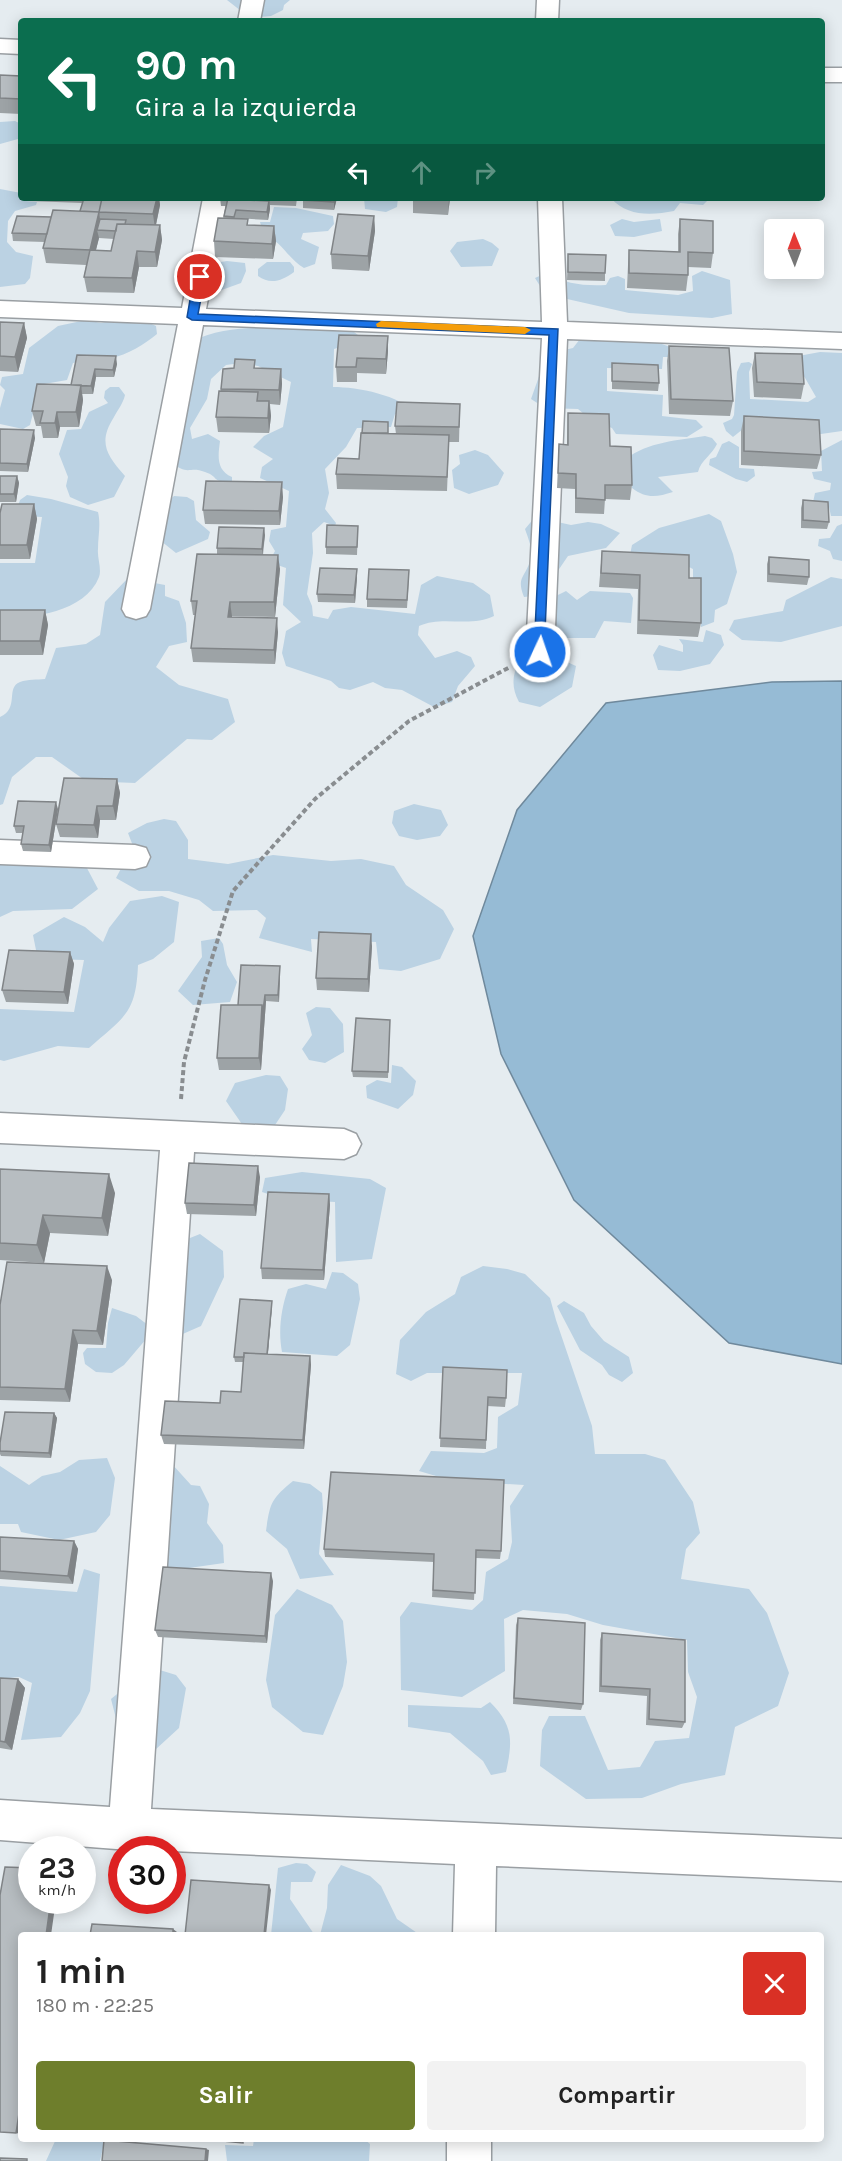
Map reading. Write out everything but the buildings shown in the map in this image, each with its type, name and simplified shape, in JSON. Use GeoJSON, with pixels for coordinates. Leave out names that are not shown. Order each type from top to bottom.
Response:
{"type":"FeatureCollection","features":[{"type":"Feature","properties":{"kind":"street"},"geometry":{"type":"LineString","coordinates":[[250,18],[253,0]]}},
{"type":"Feature","properties":{"kind":"street"},"geometry":{"type":"LineString","coordinates":[[547,18],[548,0]]}},
{"type":"Feature","properties":{"kind":"street"},"geometry":{"type":"LineString","coordinates":[[0,46],[18,47]]}},
{"type":"Feature","properties":{"kind":"street"},"geometry":{"type":"LineString","coordinates":[[825,75],[842,75]]}},
{"type":"Feature","properties":{"kind":"street"},"geometry":{"type":"LineString","coordinates":[[136,609],[214,201]]}},
{"type":"Feature","properties":{"kind":"street"},"geometry":{"type":"LineString","coordinates":[[540,652],[555,332],[549,201]]}},
{"type":"Feature","properties":{"kind":"street"},"geometry":{"type":"LineString","coordinates":[[0,309],[555,332],[842,341]]}},
{"type":"Feature","properties":{"kind":"street"},"geometry":{"type":"LineString","coordinates":[[0,852],[135,857]]}},
{"type":"Feature","properties":{"kind":"street"},"geometry":{"type":"LineString","coordinates":[[0,1128],[344,1144]]}},
{"type":"Feature","properties":{"kind":"street"},"geometry":{"type":"LineString","coordinates":[[129,1829],[178,1136]]}},
{"type":"Feature","properties":{"kind":"street"},"geometry":{"type":"LineString","coordinates":[[0,1820],[129,1829],[842,1860]]}},
{"type":"Feature","properties":{"kind":"street"},"geometry":{"type":"LineString","coordinates":[[474,1932],[476,1843]]}},
{"type":"Feature","properties":{"kind":"street"},"geometry":{"type":"LineString","coordinates":[[469,2142],[469,2161]]}},
{"type":"Feature","properties":{"kind":"path"},"geometry":{"type":"LineString","coordinates":[[178,1136],[184,1062],[205,980],[233,891],[315,799],[409,721],[540,652]]}},
{"type":"Feature","properties":{"kind":"shaded area"},"geometry":{"type":"Polygon","coordinates":[[[227,0],[290,0],[284,5],[283,10],[271,16],[250,18],[227,0]]]}},
{"type":"Feature","properties":{"kind":"shaded area"},"geometry":{"type":"Polygon","coordinates":[[[0,122],[18,122],[18,139],[0,144],[0,122]]]}},
{"type":"Feature","properties":{"kind":"shaded area"},"geometry":{"type":"Polygon","coordinates":[[[0,189],[18,192],[18,201],[37,202],[36,205],[15,211],[8,221],[7,242],[16,252],[33,256],[30,278],[25,284],[0,287],[0,189]]]}},
{"type":"Feature","properties":{"kind":"shaded area"},"geometry":{"type":"Polygon","coordinates":[[[364,201],[398,201],[397,207],[386,212],[365,209],[364,201]]]}},
{"type":"Feature","properties":{"kind":"shaded area"},"geometry":{"type":"Polygon","coordinates":[[[614,201],[707,201],[703,205],[680,203],[674,211],[649,214],[632,212],[614,201]]]}},
{"type":"Feature","properties":{"kind":"shaded area"},"geometry":{"type":"Polygon","coordinates":[[[274,207],[296,208],[333,216],[334,224],[328,231],[303,233],[301,239],[319,247],[315,264],[304,268],[276,241],[264,235],[260,222],[270,222],[274,207]]]}},
{"type":"Feature","properties":{"kind":"shaded area"},"geometry":{"type":"Polygon","coordinates":[[[622,219],[634,222],[660,219],[662,231],[634,237],[615,236],[610,225],[622,219]]]}},
{"type":"Feature","properties":{"kind":"shaded area"},"geometry":{"type":"Polygon","coordinates":[[[483,239],[499,249],[492,266],[461,267],[450,251],[457,242],[483,239]]]}},
{"type":"Feature","properties":{"kind":"shaded area"},"geometry":{"type":"Polygon","coordinates":[[[227,261],[245,263],[246,271],[241,283],[219,291],[195,285],[208,264],[227,261]]]}},
{"type":"Feature","properties":{"kind":"shaded area"},"geometry":{"type":"Polygon","coordinates":[[[267,262],[290,262],[294,267],[294,272],[276,281],[262,279],[258,276],[258,269],[267,262]]]}},
{"type":"Feature","properties":{"kind":"shaded area"},"geometry":{"type":"Polygon","coordinates":[[[702,271],[730,280],[732,314],[712,318],[629,313],[545,294],[535,278],[546,273],[582,285],[606,285],[610,278],[618,276],[625,279],[625,290],[678,295],[693,291],[692,276],[702,271]]]}},
{"type":"Feature","properties":{"kind":"shaded area"},"geometry":{"type":"Polygon","coordinates":[[[125,317],[143,320],[156,326],[157,334],[117,357],[73,363],[67,380],[44,384],[37,398],[30,425],[23,429],[0,424],[0,408],[5,390],[0,385],[2,377],[23,374],[29,348],[58,326],[86,320],[101,323],[125,317]]]}},
{"type":"Feature","properties":{"kind":"shaded area"},"geometry":{"type":"Polygon","coordinates":[[[346,326],[358,335],[355,343],[334,349],[333,387],[378,393],[400,402],[416,414],[395,414],[391,427],[357,428],[346,447],[325,469],[329,493],[325,509],[336,523],[335,526],[324,522],[312,533],[313,553],[307,594],[313,616],[328,619],[333,610],[351,607],[415,614],[421,585],[437,576],[473,583],[490,595],[494,616],[475,621],[437,621],[419,626],[418,635],[435,658],[457,651],[471,657],[475,666],[458,686],[452,702],[434,707],[402,690],[385,688],[373,682],[350,690],[339,688],[331,681],[286,666],[282,653],[286,631],[301,622],[283,605],[286,568],[269,562],[275,551],[269,541],[271,530],[286,527],[289,491],[260,478],[262,467],[273,459],[253,447],[264,436],[283,427],[291,382],[258,366],[241,363],[226,365],[211,379],[207,399],[190,428],[192,439],[208,434],[220,441],[219,462],[223,471],[232,477],[232,482],[218,480],[199,470],[185,470],[168,460],[190,342],[207,335],[239,329],[346,326]]]}},
{"type":"Feature","properties":{"kind":"shaded area"},"geometry":{"type":"Polygon","coordinates":[[[622,338],[649,341],[675,349],[687,357],[663,357],[662,369],[607,368],[607,391],[663,395],[662,416],[696,420],[703,427],[687,437],[616,434],[612,428],[591,420],[578,409],[545,408],[531,399],[547,354],[573,348],[580,339],[622,338]]]}},
{"type":"Feature","properties":{"kind":"shaded area"},"geometry":{"type":"Polygon","coordinates":[[[820,352],[842,353],[842,431],[821,434],[743,429],[733,437],[726,431],[723,423],[732,419],[734,415],[737,372],[741,363],[752,364],[749,372],[750,399],[808,402],[816,397],[793,357],[820,352]]]}},
{"type":"Feature","properties":{"kind":"shaded area"},"geometry":{"type":"Polygon","coordinates":[[[110,387],[119,387],[125,395],[106,434],[106,448],[125,476],[114,497],[88,505],[70,497],[66,486],[68,477],[59,454],[67,430],[81,429],[89,412],[108,403],[104,398],[105,391],[110,387]]]}},
{"type":"Feature","properties":{"kind":"shaded area"},"geometry":{"type":"Polygon","coordinates":[[[705,436],[712,438],[717,444],[698,472],[658,477],[673,492],[652,496],[642,494],[632,488],[632,460],[626,459],[634,453],[653,445],[705,436]]]}},
{"type":"Feature","properties":{"kind":"shaded area"},"geometry":{"type":"Polygon","coordinates":[[[842,440],[842,516],[831,516],[829,507],[812,507],[815,493],[830,490],[831,483],[814,479],[812,472],[822,471],[821,451],[842,440]]]}},
{"type":"Feature","properties":{"kind":"shaded area"},"geometry":{"type":"Polygon","coordinates":[[[729,441],[739,447],[739,468],[754,469],[755,476],[747,482],[709,465],[710,459],[716,457],[722,444],[729,441]]]}},
{"type":"Feature","properties":{"kind":"shaded area"},"geometry":{"type":"Polygon","coordinates":[[[475,450],[488,455],[504,473],[498,485],[469,494],[454,488],[452,470],[460,464],[459,455],[475,450]]]}},
{"type":"Feature","properties":{"kind":"shaded area"},"geometry":{"type":"Polygon","coordinates":[[[27,495],[98,512],[100,574],[92,589],[70,606],[42,615],[0,620],[0,563],[35,563],[42,517],[8,515],[0,509],[18,506],[20,500],[27,495]]]}},
{"type":"Feature","properties":{"kind":"shaded area"},"geometry":{"type":"Polygon","coordinates":[[[174,496],[187,497],[194,501],[196,520],[210,532],[208,539],[176,553],[161,541],[166,529],[162,511],[174,496]]]}},
{"type":"Feature","properties":{"kind":"shaded area"},"geometry":{"type":"Polygon","coordinates":[[[709,514],[721,521],[737,572],[727,604],[715,610],[714,622],[701,627],[701,591],[693,588],[693,569],[687,566],[629,560],[632,545],[659,528],[709,514]]]}},
{"type":"Feature","properties":{"kind":"shaded area"},"geometry":{"type":"Polygon","coordinates":[[[535,517],[571,525],[588,522],[601,524],[620,533],[606,548],[568,556],[553,578],[551,594],[524,597],[521,581],[531,557],[525,529],[535,517]]]}},
{"type":"Feature","properties":{"kind":"shaded area"},"geometry":{"type":"Polygon","coordinates":[[[842,524],[842,561],[833,559],[830,551],[818,546],[819,539],[830,538],[837,526],[842,524]]]}},
{"type":"Feature","properties":{"kind":"shaded area"},"geometry":{"type":"Polygon","coordinates":[[[831,577],[842,579],[842,626],[781,642],[742,640],[729,630],[734,620],[783,611],[786,600],[831,577]]]}},
{"type":"Feature","properties":{"kind":"shaded area"},"geometry":{"type":"Polygon","coordinates":[[[128,578],[165,585],[165,596],[179,601],[186,623],[187,642],[169,646],[156,667],[179,685],[228,699],[235,722],[212,740],[187,739],[135,783],[86,781],[52,757],[36,757],[12,777],[3,804],[0,805],[0,717],[9,709],[13,689],[23,681],[45,679],[56,648],[86,644],[100,635],[105,602],[128,578]]]}},
{"type":"Feature","properties":{"kind":"shaded area"},"geometry":{"type":"Polygon","coordinates":[[[566,591],[577,600],[590,591],[630,593],[633,598],[631,623],[604,621],[595,638],[528,635],[527,627],[532,614],[552,598],[566,591]]]}},
{"type":"Feature","properties":{"kind":"shaded area"},"geometry":{"type":"Polygon","coordinates":[[[706,630],[721,635],[724,645],[710,664],[680,671],[658,670],[653,655],[659,645],[683,652],[683,645],[679,639],[703,642],[706,630]]]}},
{"type":"Feature","properties":{"kind":"shaded area"},"geometry":{"type":"Polygon","coordinates":[[[521,657],[536,660],[540,670],[558,658],[576,666],[572,687],[540,707],[519,702],[514,690],[514,679],[521,657]]]}},
{"type":"Feature","properties":{"kind":"shaded area"},"geometry":{"type":"Polygon","coordinates":[[[842,681],[842,1364],[729,1343],[574,1200],[501,1054],[473,936],[517,810],[606,703],[772,682],[842,681]]]}},
{"type":"Feature","properties":{"kind":"shaded area"},"geometry":{"type":"Polygon","coordinates":[[[414,804],[441,810],[448,825],[440,836],[417,840],[399,836],[392,823],[394,811],[414,804]]]}},
{"type":"Feature","properties":{"kind":"shaded area"},"geometry":{"type":"Polygon","coordinates":[[[164,819],[176,821],[188,840],[188,859],[228,864],[273,855],[331,861],[361,859],[394,866],[406,885],[443,910],[454,929],[440,959],[401,971],[379,969],[376,942],[311,939],[312,952],[259,938],[266,918],[257,910],[213,911],[199,900],[169,891],[139,891],[116,878],[133,846],[128,833],[147,823],[164,819]]]}},
{"type":"Feature","properties":{"kind":"shaded area"},"geometry":{"type":"Polygon","coordinates":[[[0,851],[79,853],[98,889],[72,909],[13,911],[0,917],[0,851]]]}},
{"type":"Feature","properties":{"kind":"shaded area"},"geometry":{"type":"Polygon","coordinates":[[[162,896],[179,902],[174,942],[153,959],[138,965],[131,1005],[119,1021],[89,1048],[58,1046],[4,1061],[0,1060],[0,1009],[74,1012],[84,960],[52,959],[37,955],[33,935],[64,917],[85,927],[103,942],[109,928],[130,901],[162,896]]]}},
{"type":"Feature","properties":{"kind":"shaded area"},"geometry":{"type":"Polygon","coordinates":[[[219,938],[223,944],[227,965],[237,982],[230,1002],[193,1005],[178,991],[202,957],[201,941],[219,938]]]}},
{"type":"Feature","properties":{"kind":"shaded area"},"geometry":{"type":"Polygon","coordinates":[[[316,1007],[330,1008],[343,1024],[344,1052],[325,1063],[309,1060],[302,1049],[312,1035],[306,1013],[316,1007]]]}},
{"type":"Feature","properties":{"kind":"shaded area"},"geometry":{"type":"Polygon","coordinates":[[[392,1065],[402,1067],[416,1081],[413,1095],[398,1109],[367,1098],[366,1086],[377,1080],[391,1083],[392,1065]]]}},
{"type":"Feature","properties":{"kind":"shaded area"},"geometry":{"type":"Polygon","coordinates":[[[266,1075],[280,1076],[288,1089],[285,1110],[273,1128],[246,1130],[226,1101],[235,1083],[266,1075]]]}},
{"type":"Feature","properties":{"kind":"shaded area"},"geometry":{"type":"Polygon","coordinates":[[[302,1172],[370,1179],[386,1188],[372,1259],[336,1262],[335,1202],[283,1199],[262,1192],[265,1178],[302,1172]]]}},
{"type":"Feature","properties":{"kind":"shaded area"},"geometry":{"type":"Polygon","coordinates":[[[200,1234],[223,1251],[224,1277],[201,1326],[169,1340],[170,1246],[200,1234]]]}},
{"type":"Feature","properties":{"kind":"shaded area"},"geometry":{"type":"Polygon","coordinates":[[[483,1266],[525,1274],[550,1298],[592,1426],[595,1454],[645,1454],[665,1460],[693,1502],[700,1533],[686,1549],[681,1579],[749,1589],[767,1613],[789,1673],[778,1706],[735,1727],[725,1775],[681,1784],[642,1798],[586,1799],[540,1766],[542,1730],[549,1716],[585,1716],[608,1770],[640,1767],[655,1741],[689,1738],[697,1697],[688,1672],[687,1640],[603,1625],[567,1614],[523,1610],[504,1619],[505,1671],[462,1697],[401,1690],[400,1617],[411,1602],[472,1610],[483,1600],[486,1572],[508,1559],[512,1542],[510,1506],[524,1485],[453,1481],[419,1471],[431,1451],[484,1453],[497,1448],[498,1417],[518,1405],[522,1373],[427,1373],[411,1381],[396,1374],[400,1340],[426,1312],[455,1294],[461,1277],[483,1266]]]}},
{"type":"Feature","properties":{"kind":"shaded area"},"geometry":{"type":"Polygon","coordinates":[[[332,1272],[343,1273],[358,1284],[360,1299],[350,1345],[337,1356],[282,1352],[281,1320],[288,1289],[306,1284],[326,1289],[332,1272]]]}},
{"type":"Feature","properties":{"kind":"shaded area"},"geometry":{"type":"Polygon","coordinates":[[[564,1301],[584,1313],[591,1326],[604,1341],[629,1357],[633,1373],[622,1382],[609,1375],[602,1365],[580,1350],[557,1306],[564,1301]]]}},
{"type":"Feature","properties":{"kind":"shaded area"},"geometry":{"type":"Polygon","coordinates":[[[112,1308],[136,1316],[148,1325],[147,1338],[124,1365],[112,1373],[96,1372],[85,1364],[83,1353],[87,1348],[106,1348],[112,1308]]]}},
{"type":"Feature","properties":{"kind":"shaded area"},"geometry":{"type":"Polygon","coordinates":[[[107,1458],[115,1478],[110,1515],[96,1532],[59,1540],[21,1532],[18,1524],[0,1524],[0,1466],[29,1485],[42,1476],[60,1472],[79,1460],[107,1458]]]}},
{"type":"Feature","properties":{"kind":"shaded area"},"geometry":{"type":"Polygon","coordinates":[[[172,1464],[191,1485],[200,1486],[209,1504],[207,1523],[223,1545],[224,1563],[189,1568],[144,1568],[172,1464]]]}},
{"type":"Feature","properties":{"kind":"shaded area"},"geometry":{"type":"Polygon","coordinates":[[[293,1481],[310,1484],[322,1493],[319,1554],[334,1575],[300,1579],[287,1549],[266,1531],[273,1502],[280,1492],[293,1481]]]}},
{"type":"Feature","properties":{"kind":"shaded area"},"geometry":{"type":"Polygon","coordinates":[[[84,1569],[100,1574],[90,1691],[80,1713],[61,1737],[21,1740],[32,1683],[19,1677],[0,1679],[0,1586],[77,1592],[84,1569]]]}},
{"type":"Feature","properties":{"kind":"shaded area"},"geometry":{"type":"Polygon","coordinates":[[[297,1589],[332,1605],[343,1621],[347,1662],[343,1686],[323,1735],[303,1732],[272,1707],[266,1680],[275,1615],[297,1589]]]}},
{"type":"Feature","properties":{"kind":"shaded area"},"geometry":{"type":"Polygon","coordinates":[[[150,1667],[176,1675],[186,1688],[179,1728],[155,1750],[122,1742],[111,1699],[150,1667]]]}},
{"type":"Feature","properties":{"kind":"shaded area"},"geometry":{"type":"Polygon","coordinates":[[[490,1702],[503,1718],[509,1734],[510,1751],[506,1772],[491,1775],[483,1761],[450,1733],[408,1727],[408,1705],[481,1708],[490,1702]]]}},
{"type":"Feature","properties":{"kind":"shaded area"},"geometry":{"type":"Polygon","coordinates":[[[296,1863],[307,1864],[316,1872],[312,1882],[291,1882],[290,1899],[313,1932],[271,1932],[278,1868],[296,1863]]]}},
{"type":"Feature","properties":{"kind":"shaded area"},"geometry":{"type":"Polygon","coordinates":[[[341,1865],[370,1876],[381,1886],[397,1919],[416,1932],[321,1932],[327,1908],[328,1885],[341,1865]]]}},
{"type":"Feature","properties":{"kind":"shaded area"},"geometry":{"type":"Polygon","coordinates":[[[55,2142],[104,2142],[100,2161],[46,2161],[55,2142]]]}},
{"type":"Feature","properties":{"kind":"shaded area"},"geometry":{"type":"Polygon","coordinates":[[[254,2142],[368,2142],[370,2144],[369,2161],[227,2161],[225,2145],[253,2146],[254,2142]]]}},
{"type":"Feature","properties":{"kind":"slow traffic"},"geometry":{"type":"LineString","coordinates":[[381,324],[525,330]]}},
{"type":"Feature","properties":{"kind":"route"},"geometry":{"type":"LineString","coordinates":[[200,277],[192,317],[555,332],[540,652]]}}]}
